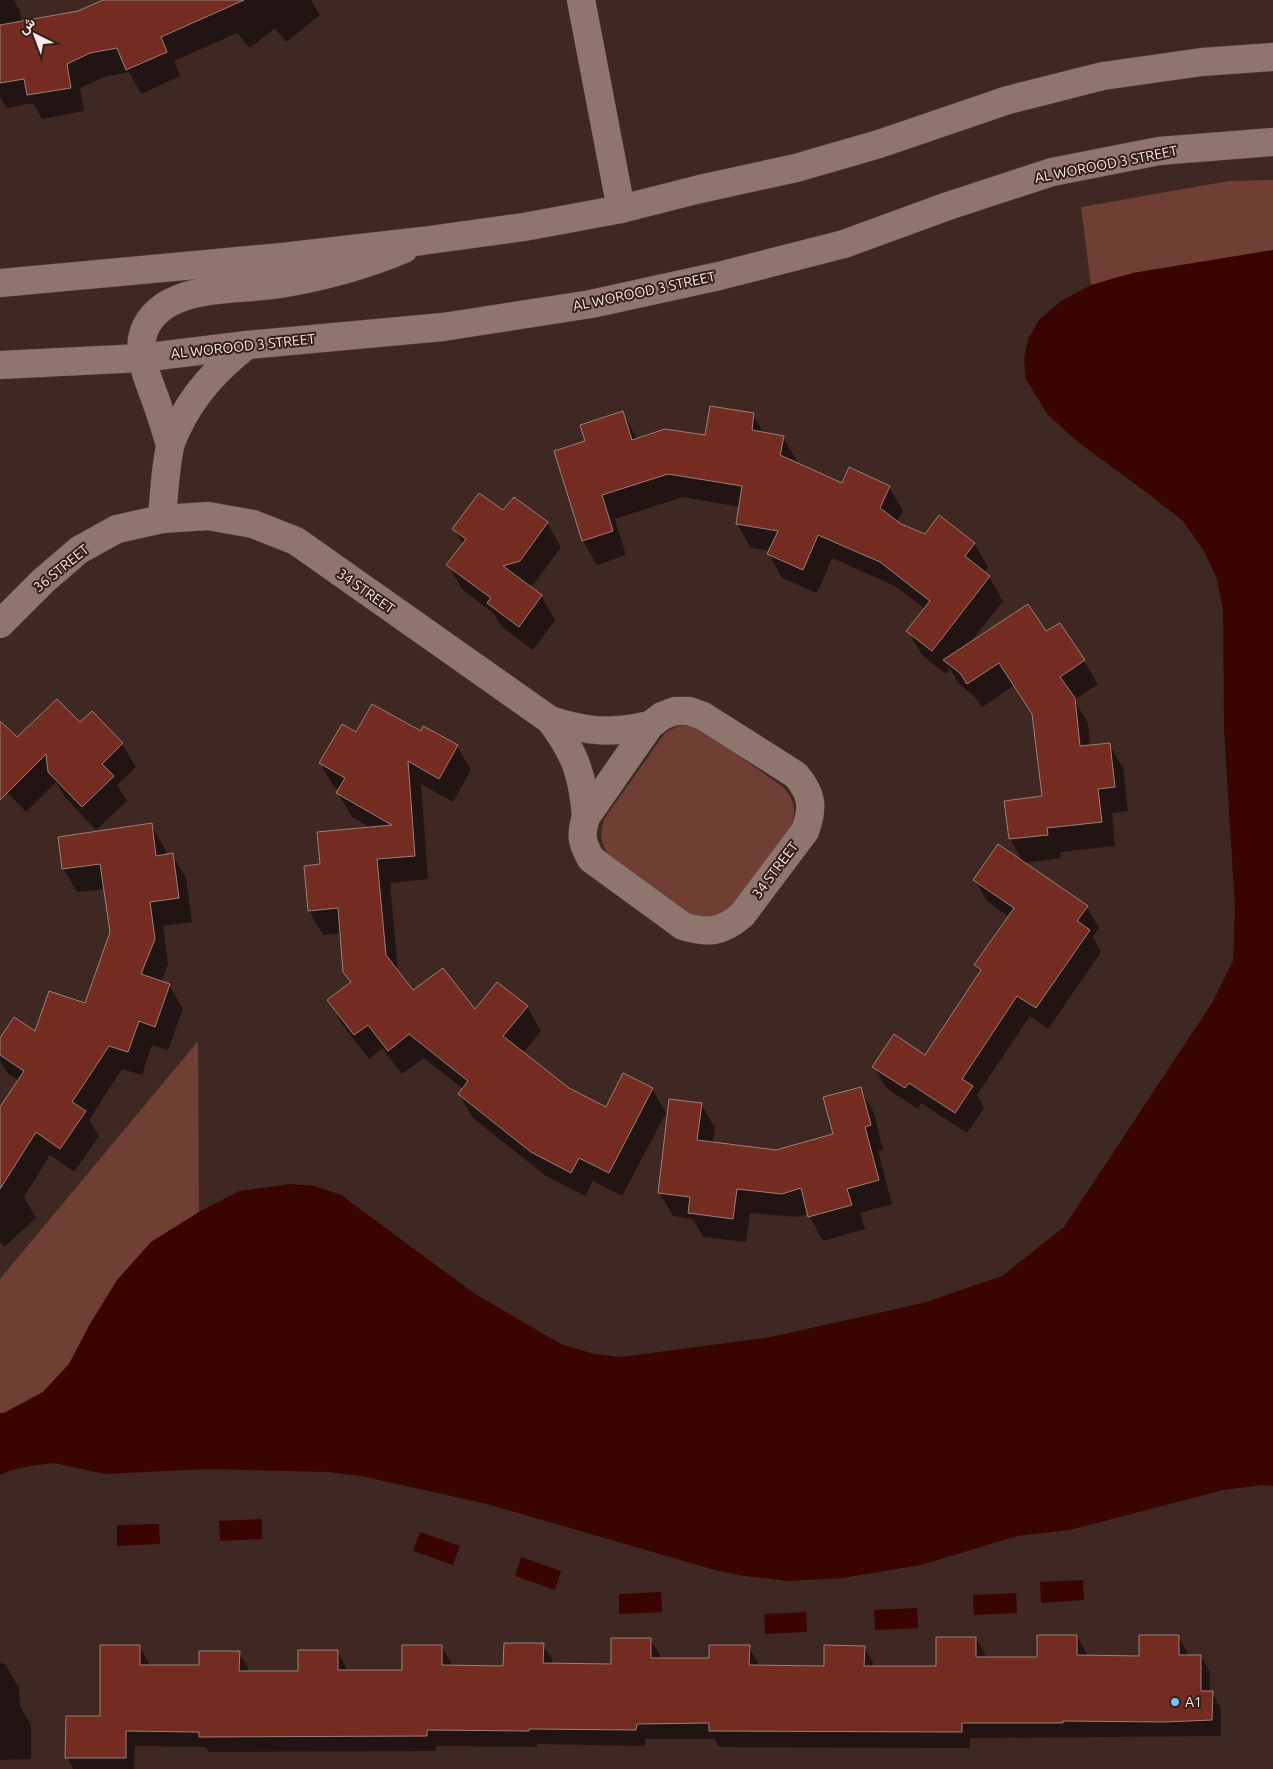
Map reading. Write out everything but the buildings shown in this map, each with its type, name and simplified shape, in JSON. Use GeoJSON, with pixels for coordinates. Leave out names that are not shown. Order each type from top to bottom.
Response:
{"type":"FeatureCollection","features":[{"type":"Feature","properties":{"kind":"street"},"geometry":{"type":"LineString","coordinates":[[582,0],[621,209]]}},
{"type":"Feature","properties":{"kind":"street"},"geometry":{"type":"LineString","coordinates":[[0,283],[282,256],[422,241],[524,227],[621,209],[796,168],[879,144],[1008,100],[1103,76],[1202,62],[1273,57]]}},
{"type":"Feature","properties":{"kind":"street","name":"AL WOROOD 3 STREET"},"geometry":{"type":"LineString","coordinates":[[0,364],[141,358],[247,345],[443,327],[591,304],[719,276],[844,244],[948,206],[1052,172],[1159,151],[1273,142]]}},
{"type":"Feature","properties":{"kind":"street"},"geometry":{"type":"LineString","coordinates":[[170,445],[141,358],[142,338],[147,322],[161,308],[178,299],[196,294],[279,284],[316,276],[390,255],[422,241]]}},
{"type":"Feature","properties":{"kind":"street"},"geometry":{"type":"LineString","coordinates":[[162,519],[170,445],[193,400],[208,379],[247,345]]}},
{"type":"Feature","properties":{"kind":"street","name":"34 STREET"},"geometry":{"type":"LineString","coordinates":[[162,519],[208,516],[253,524],[296,542],[550,720],[574,728],[600,732],[625,731],[650,725]]}},
{"type":"Feature","properties":{"kind":"street","name":"36 STREET"},"geometry":{"type":"LineString","coordinates":[[0,624],[43,581],[79,550],[117,529],[162,519]]}},
{"type":"Feature","properties":{"kind":"street","name":"34 STREET"},"geometry":{"type":"LineString","coordinates":[[550,720],[566,741],[577,765],[584,791],[586,817],[582,832],[584,846],[591,859],[683,926],[699,931],[715,930],[730,925],[742,915],[805,830],[810,817],[811,801],[806,787],[796,775],[703,716],[689,711],[675,711],[662,716],[650,725],[586,817]]}},
{"type":"Feature","properties":{"kind":"shaded area"},"geometry":{"type":"Polygon","coordinates":[[[1273,180],[1273,250],[1133,273],[1091,285],[1081,207],[1229,181],[1273,180]]]}},
{"type":"Feature","properties":{"kind":"shaded area"},"geometry":{"type":"Polygon","coordinates":[[[1273,250],[1273,1486],[1263,1485],[1223,1490],[1070,1530],[1017,1536],[921,1565],[843,1578],[789,1581],[744,1576],[715,1570],[487,1504],[361,1476],[327,1472],[208,1469],[105,1474],[54,1463],[12,1470],[0,1475],[0,1413],[4,1413],[43,1392],[69,1364],[90,1324],[117,1280],[151,1242],[199,1212],[239,1191],[291,1184],[315,1186],[341,1195],[475,1294],[561,1344],[594,1354],[621,1357],[771,1337],[923,1303],[1002,1276],[1064,1227],[1212,1003],[1233,961],[1235,908],[1224,730],[1223,610],[1217,579],[1204,551],[1183,521],[1078,442],[1048,415],[1026,379],[1024,359],[1028,339],[1039,320],[1061,301],[1091,285],[1133,273],[1273,250]]]}},
{"type":"Feature","properties":{"kind":"shaded area"},"geometry":{"type":"Polygon","coordinates":[[[692,725],[705,732],[783,787],[794,806],[791,829],[730,913],[720,920],[691,915],[610,858],[602,839],[604,819],[665,733],[678,726],[692,725]]]}},
{"type":"Feature","properties":{"kind":"shaded area"},"geometry":{"type":"Polygon","coordinates":[[[198,1041],[199,1212],[151,1242],[90,1324],[69,1364],[43,1392],[4,1413],[0,1413],[0,1279],[198,1041]]]}},
{"type":"Feature","properties":{"kind":"shaded area"},"geometry":{"type":"Polygon","coordinates":[[[262,1519],[262,1539],[220,1541],[219,1521],[262,1519]]]}},
{"type":"Feature","properties":{"kind":"shaded area"},"geometry":{"type":"Polygon","coordinates":[[[159,1524],[160,1544],[117,1546],[117,1525],[159,1524]]]}},
{"type":"Feature","properties":{"kind":"shaded area"},"geometry":{"type":"Polygon","coordinates":[[[420,1532],[460,1546],[453,1565],[413,1551],[420,1532]]]}},
{"type":"Feature","properties":{"kind":"shaded area"},"geometry":{"type":"Polygon","coordinates":[[[521,1557],[561,1571],[555,1590],[515,1576],[521,1557]]]}},
{"type":"Feature","properties":{"kind":"shaded area"},"geometry":{"type":"Polygon","coordinates":[[[1083,1580],[1084,1600],[1041,1603],[1040,1582],[1083,1580]]]}},
{"type":"Feature","properties":{"kind":"shaded area"},"geometry":{"type":"Polygon","coordinates":[[[661,1592],[662,1612],[619,1614],[619,1594],[661,1592]]]}},
{"type":"Feature","properties":{"kind":"shaded area"},"geometry":{"type":"Polygon","coordinates":[[[1016,1593],[1017,1613],[974,1615],[973,1595],[1016,1593]]]}},
{"type":"Feature","properties":{"kind":"shaded area"},"geometry":{"type":"Polygon","coordinates":[[[917,1608],[918,1628],[875,1630],[874,1610],[917,1608]]]}},
{"type":"Feature","properties":{"kind":"shaded area"},"geometry":{"type":"Polygon","coordinates":[[[806,1612],[807,1632],[765,1634],[764,1614],[806,1612]]]}},
{"type":"Feature","properties":{"kind":"place","name":"A1"},"geometry":{"type":"Point","coordinates":[1175,1702]}}]}
